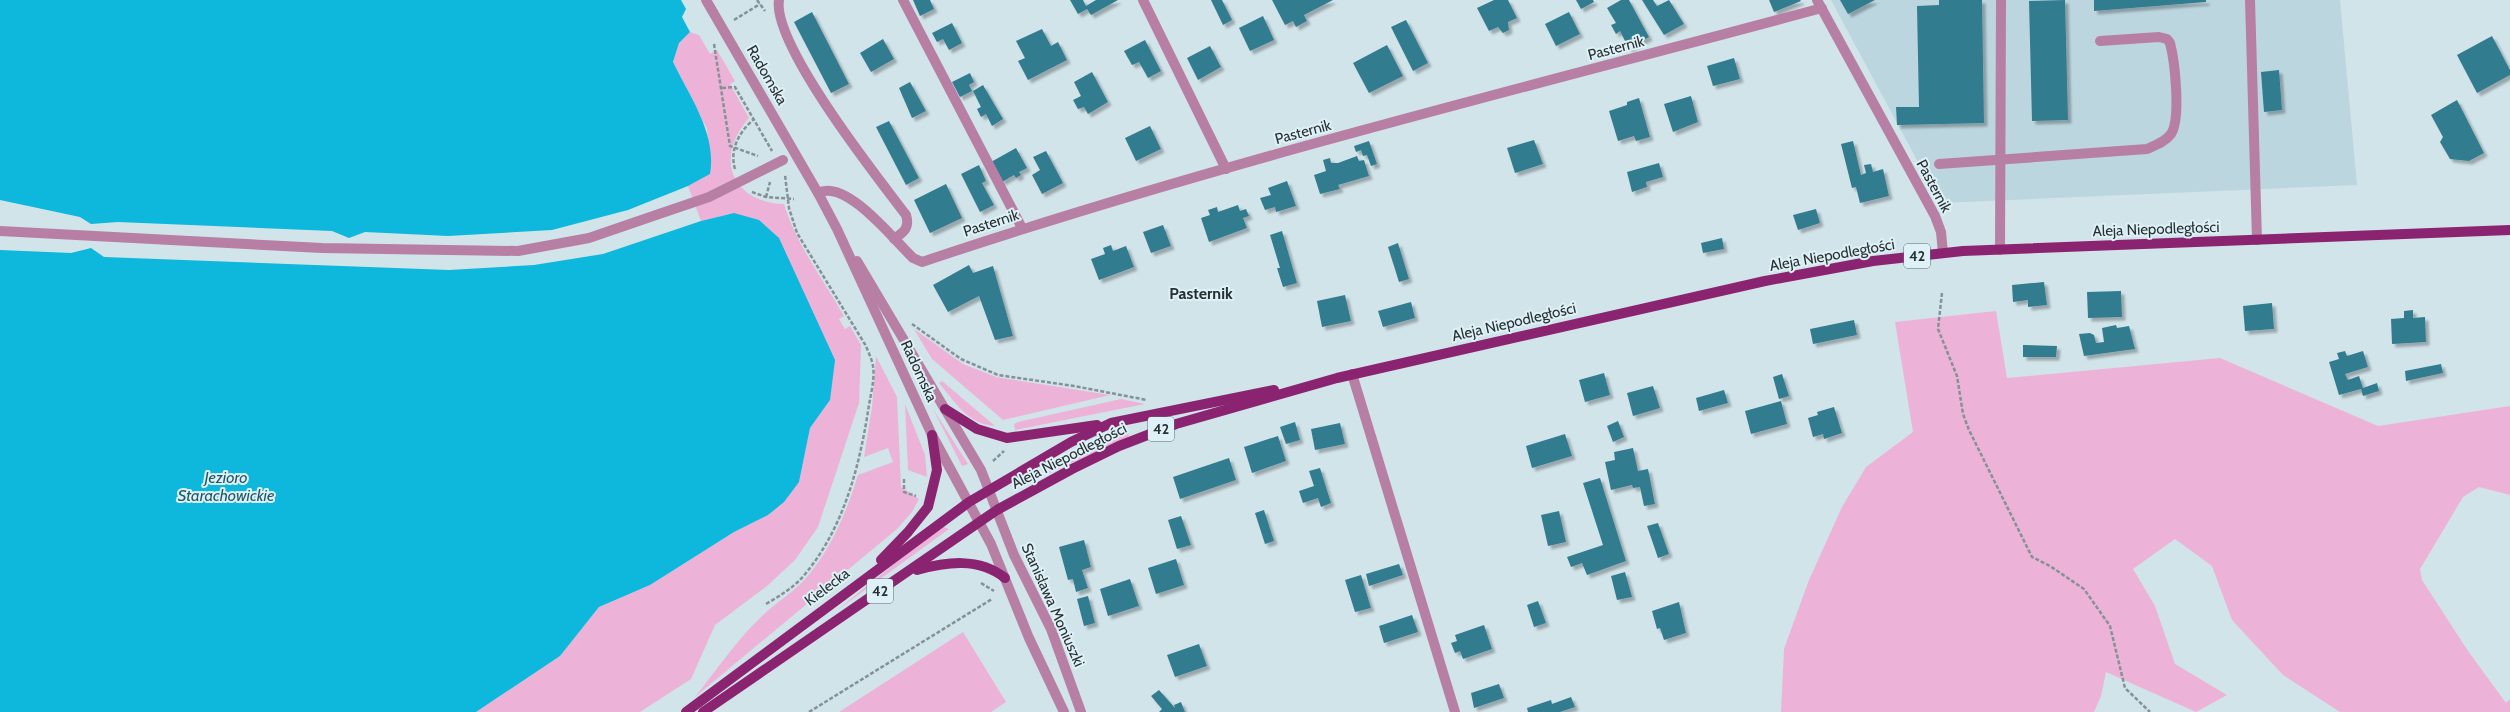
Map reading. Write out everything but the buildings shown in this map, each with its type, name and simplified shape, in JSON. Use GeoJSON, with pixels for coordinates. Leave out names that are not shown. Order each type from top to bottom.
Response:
{"type":"FeatureCollection","features":[{"type":"Feature","properties":{"kind":"main road","name":"Aleja Niepodległości"},"geometry":{"type":"LineString","coordinates":[[980,522],[997,510],[1119,446],[1176,424],[1352,374],[1794,275],[1873,261],[1943,253],[2510,230]]}},
{"type":"Feature","properties":{"kind":"main road","name":"Aleja Niepodległości"},"geometry":{"type":"LineString","coordinates":[[989,490],[1071,442],[1111,423],[1169,410],[1337,378]]}},
{"type":"Feature","properties":{"kind":"main road"},"geometry":{"type":"LineString","coordinates":[[945,409],[977,430],[1007,438],[1111,423]]}},
{"type":"Feature","properties":{"kind":"main road"},"geometry":{"type":"LineString","coordinates":[[857,584],[908,532],[928,507],[937,470],[932,435]]}},
{"type":"Feature","properties":{"kind":"main road","name":"Kielecka"},"geometry":{"type":"LineString","coordinates":[[686,712],[857,584],[969,502],[989,490]]}},
{"type":"Feature","properties":{"kind":"main road","name":"42"},"geometry":{"type":"LineString","coordinates":[[703,712],[980,522]]}},
{"type":"Feature","properties":{"kind":"main road"},"geometry":{"type":"LineString","coordinates":[[907,573],[947,563],[968,563],[988,567],[1004,578]]}},
{"type":"Feature","properties":{"kind":"street","name":"Radomska"},"geometry":{"type":"LineString","coordinates":[[706,0],[818,193],[837,229],[932,435],[980,522]]}},
{"type":"Feature","properties":{"kind":"street"},"geometry":{"type":"LineString","coordinates":[[779,0],[780,17],[784,31],[807,73],[860,157],[906,215],[908,222],[906,230],[894,240]]}},
{"type":"Feature","properties":{"kind":"street"},"geometry":{"type":"LineString","coordinates":[[903,0],[1022,228]]}},
{"type":"Feature","properties":{"kind":"street"},"geometry":{"type":"LineString","coordinates":[[1143,0],[1226,169]]}},
{"type":"Feature","properties":{"kind":"street"},"geometry":{"type":"LineString","coordinates":[[2000,250],[2001,0]]}},
{"type":"Feature","properties":{"kind":"street"},"geometry":{"type":"LineString","coordinates":[[2250,0],[2257,240]]}},
{"type":"Feature","properties":{"kind":"street","name":"Pasternik"},"geometry":{"type":"LineString","coordinates":[[818,193],[830,190],[848,197],[913,258],[922,262],[1022,228],[1226,169],[1819,4],[1935,216],[1941,232],[1943,253]]}},
{"type":"Feature","properties":{"kind":"street"},"geometry":{"type":"LineString","coordinates":[[1939,164],[2147,149],[2161,143],[2170,135],[2175,125],[2176,106],[2171,47],[2167,39],[2159,37],[2100,41]]}},
{"type":"Feature","properties":{"kind":"street"},"geometry":{"type":"LineString","coordinates":[[0,231],[322,248],[518,251],[589,238],[709,197],[778,162]]}},
{"type":"Feature","properties":{"kind":"street","name":"Radomska"},"geometry":{"type":"LineString","coordinates":[[837,229],[981,470],[997,510]]}},
{"type":"Feature","properties":{"kind":"street"},"geometry":{"type":"LineString","coordinates":[[1352,374],[1455,712]]}},
{"type":"Feature","properties":{"kind":"street","name":"Stanisława Moniuszki"},"geometry":{"type":"LineString","coordinates":[[997,510],[1014,556],[1051,629],[1081,712]]}},
{"type":"Feature","properties":{"kind":"street"},"geometry":{"type":"LineString","coordinates":[[980,522],[1029,638],[1064,712]]}},
{"type":"Feature","properties":{"kind":"path"},"geometry":{"type":"LineString","coordinates":[[757,0],[765,11]]}},
{"type":"Feature","properties":{"kind":"path"},"geometry":{"type":"LineString","coordinates":[[734,20],[760,4]]}},
{"type":"Feature","properties":{"kind":"path"},"geometry":{"type":"LineString","coordinates":[[713,39],[730,146],[778,162]]}},
{"type":"Feature","properties":{"kind":"path"},"geometry":{"type":"LineString","coordinates":[[722,88],[735,86],[785,174],[789,208],[797,233],[866,346],[873,366],[873,378],[864,436],[843,511],[825,546],[806,573],[789,591],[766,604]]}},
{"type":"Feature","properties":{"kind":"path"},"geometry":{"type":"LineString","coordinates":[[1942,293],[1938,329],[1956,376],[1963,414],[1969,430],[2032,557],[2050,566],[2084,589],[2110,626],[2125,688],[2150,712]]}},
{"type":"Feature","properties":{"kind":"path"},"geometry":{"type":"LineString","coordinates":[[906,319],[961,359],[998,375],[1147,400],[1169,410]]}},
{"type":"Feature","properties":{"kind":"path"},"geometry":{"type":"LineString","coordinates":[[988,466],[1007,449]]}},
{"type":"Feature","properties":{"kind":"path"},"geometry":{"type":"LineString","coordinates":[[904,479],[904,492],[922,498]]}},
{"type":"Feature","properties":{"kind":"path"},"geometry":{"type":"LineString","coordinates":[[809,712],[992,599]]}},
{"type":"Feature","properties":{"kind":"shaded area"},"geometry":{"type":"Polygon","coordinates":[[[1831,0],[2340,0],[2357,185],[1940,203],[1831,0]]]}},
{"type":"Feature","properties":{"kind":"shaded area"},"geometry":{"type":"Polygon","coordinates":[[[690,32],[699,35],[710,54],[717,50],[735,81],[730,84],[749,118],[738,133],[732,148],[731,162],[734,175],[740,186],[751,195],[766,201],[784,204],[789,219],[803,248],[844,316],[839,319],[845,329],[850,326],[861,345],[859,403],[818,527],[795,560],[767,586],[715,625],[691,679],[640,712],[476,712],[560,656],[599,607],[650,585],[734,532],[768,515],[799,482],[810,428],[830,400],[734,213],[701,221],[688,186],[710,174],[707,129],[673,62],[679,43],[690,32]]]}},
{"type":"Feature","properties":{"kind":"shaded area"},"geometry":{"type":"Polygon","coordinates":[[[1996,311],[2007,378],[2220,358],[2378,426],[2510,406],[2510,495],[2479,487],[2463,497],[2420,569],[2422,580],[2468,651],[2506,703],[2510,699],[2510,712],[2340,712],[2283,675],[2232,620],[2212,566],[2175,539],[2133,569],[2155,606],[2175,664],[2227,695],[2196,712],[2106,672],[2101,696],[2094,712],[1781,712],[1784,649],[1809,580],[1842,507],[1866,467],[1913,432],[1895,322],[1996,311]]]}},
{"type":"Feature","properties":{"kind":"shaded area"},"geometry":{"type":"Polygon","coordinates":[[[914,329],[963,364],[996,377],[1110,395],[1003,420],[932,359],[914,329]]]}},
{"type":"Feature","properties":{"kind":"shaded area"},"geometry":{"type":"Polygon","coordinates":[[[876,356],[897,397],[901,487],[919,499],[912,512],[897,529],[695,697],[749,630],[763,615],[795,589],[816,565],[838,528],[858,475],[893,462],[888,448],[864,457],[872,407],[876,356]]]}},
{"type":"Feature","properties":{"kind":"shaded area"},"geometry":{"type":"Polygon","coordinates":[[[942,381],[995,426],[986,425],[970,417],[956,404],[939,383],[942,381]]]}},
{"type":"Feature","properties":{"kind":"shaded area"},"geometry":{"type":"Polygon","coordinates":[[[1121,399],[1145,404],[1015,430],[1014,424],[1018,422],[1121,399]]]}},
{"type":"Feature","properties":{"kind":"shaded area"},"geometry":{"type":"Polygon","coordinates":[[[905,404],[925,455],[927,477],[908,470],[905,404]]]}},
{"type":"Feature","properties":{"kind":"shaded area"},"geometry":{"type":"Polygon","coordinates":[[[933,409],[968,464],[962,466],[933,409]]]}},
{"type":"Feature","properties":{"kind":"shaded area"},"geometry":{"type":"Polygon","coordinates":[[[1126,432],[1129,433],[1128,437],[1050,473],[1044,469],[1126,432]]]}},
{"type":"Feature","properties":{"kind":"shaded area"},"geometry":{"type":"Polygon","coordinates":[[[941,526],[949,529],[836,611],[941,526]]]}},
{"type":"Feature","properties":{"kind":"shaded area"},"geometry":{"type":"Polygon","coordinates":[[[963,632],[1006,702],[991,712],[839,712],[963,632]]]}},
{"type":"Feature","properties":{"kind":"water"},"geometry":{"type":"Polygon","coordinates":[[[0,0],[681,0],[686,9],[682,17],[690,32],[679,43],[673,62],[694,102],[706,130],[710,145],[710,174],[688,186],[628,210],[552,230],[448,236],[365,232],[349,238],[332,231],[118,222],[91,224],[80,217],[0,200],[0,0]]]}},
{"type":"Feature","properties":{"kind":"water","name":"Jezioro Starachowickie"},"geometry":{"type":"Polygon","coordinates":[[[734,213],[759,220],[779,238],[835,360],[830,400],[810,428],[799,482],[784,502],[768,515],[734,532],[650,585],[599,607],[560,656],[476,712],[0,712],[0,250],[71,253],[91,248],[104,257],[449,270],[534,265],[603,254],[701,221],[734,213]]]}},
{"type":"Feature","properties":{"kind":"district","name":"Pasternik"},"geometry":{"type":"Point","coordinates":[1201,293]}}]}
